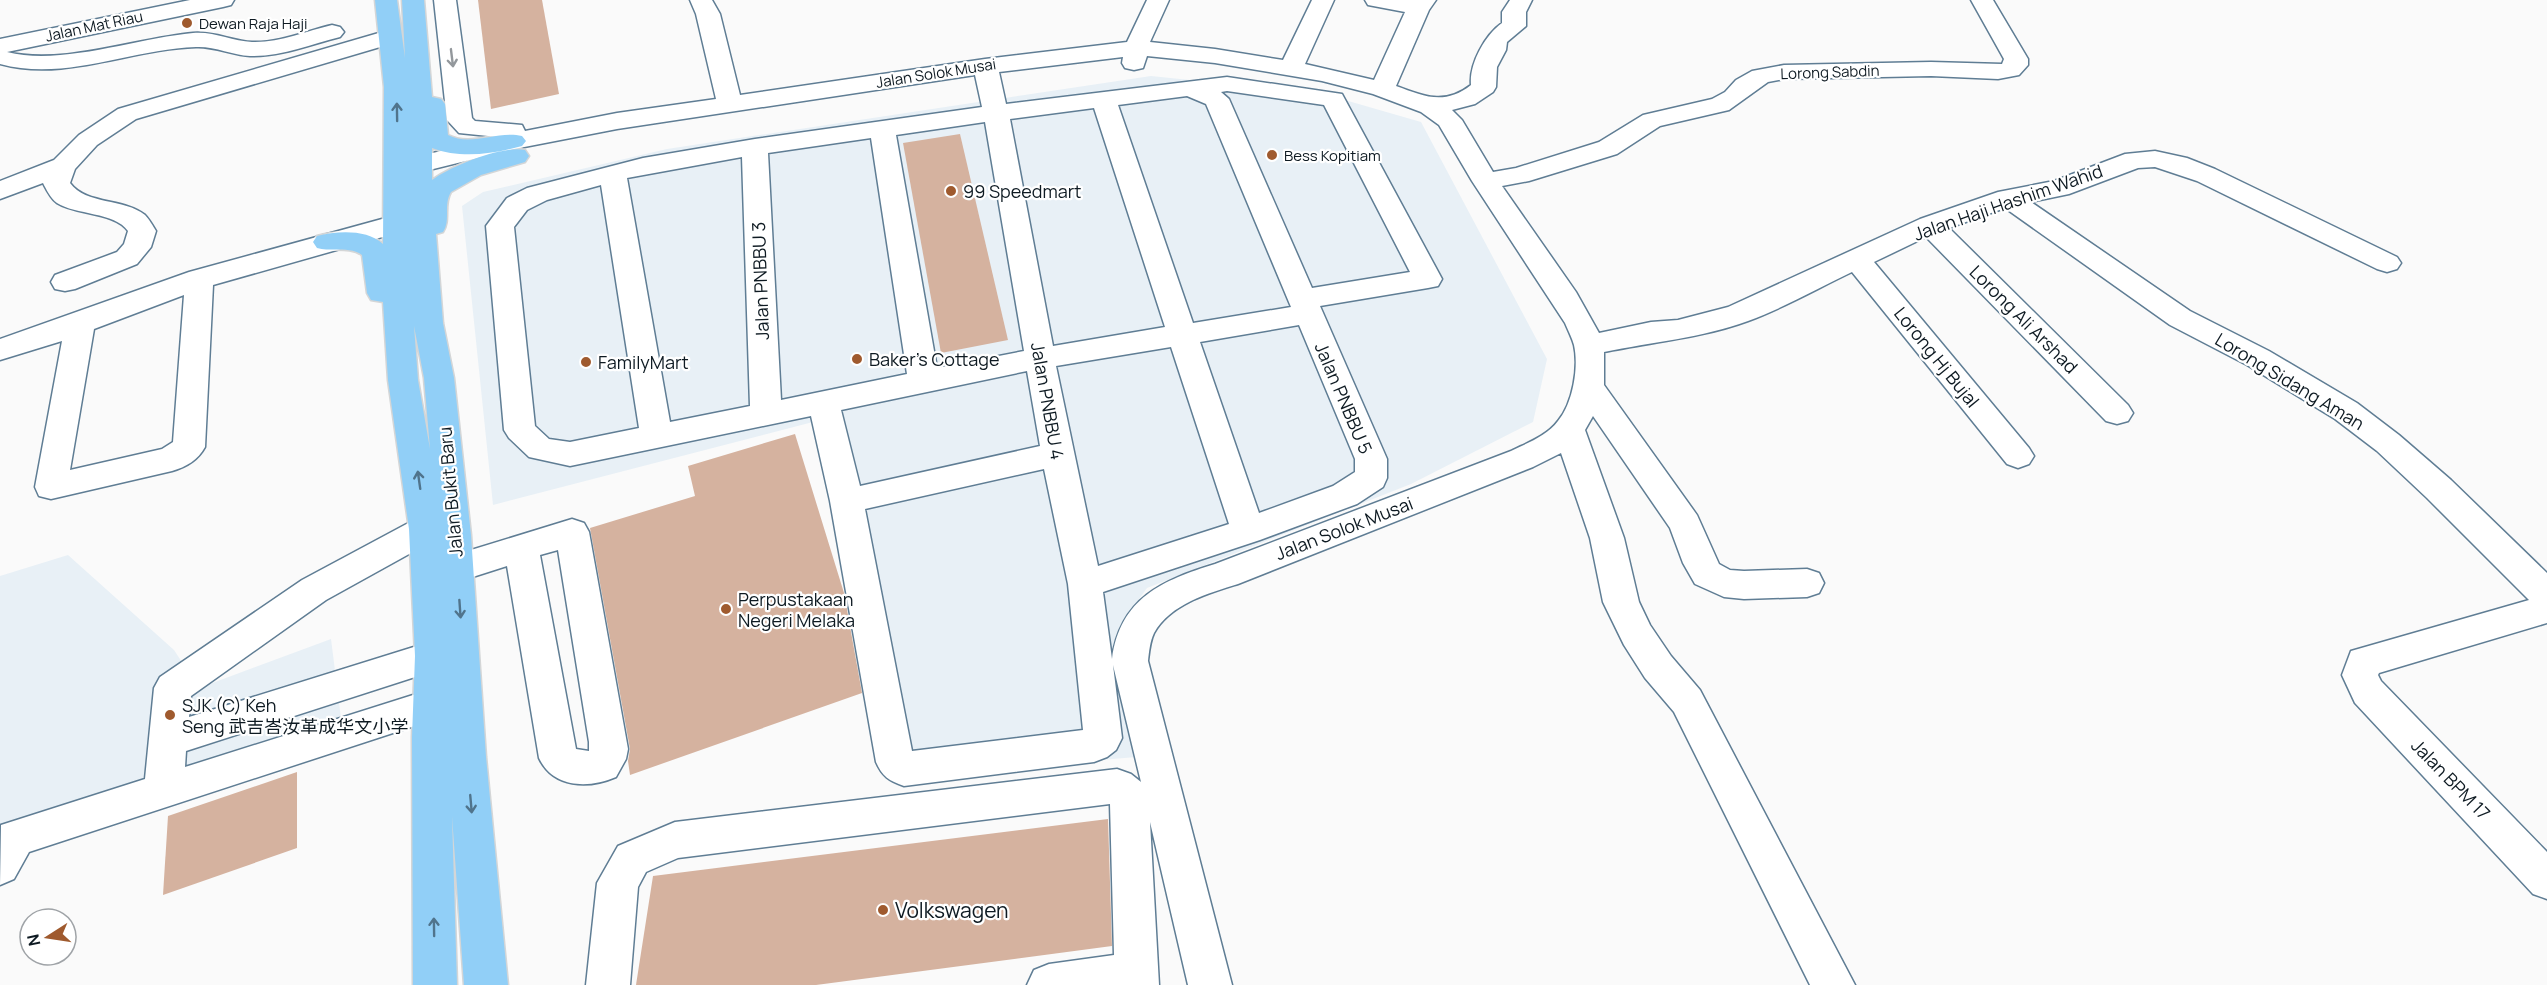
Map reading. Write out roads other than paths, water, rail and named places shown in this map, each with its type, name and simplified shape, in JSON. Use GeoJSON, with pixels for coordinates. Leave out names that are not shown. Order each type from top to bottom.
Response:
{"type":"FeatureCollection","features":[{"type":"Feature","properties":{"kind":"main road"},"geometry":{"type":"LineString","coordinates":[[413,9],[428,65],[435,140],[442,145],[454,147],[515,148]]}},
{"type":"Feature","properties":{"kind":"main road","name":"Jalan Bukit Baru"},"geometry":{"type":"LineString","coordinates":[[408,175],[421,125],[413,9]]}},
{"type":"Feature","properties":{"kind":"main road","name":"Jalan Bukit Baru"},"geometry":{"type":"LineString","coordinates":[[388,19],[408,175],[409,220],[399,321],[403,380],[426,529],[433,656],[435,985]]}},
{"type":"Feature","properties":{"kind":"main road"},"geometry":{"type":"LineString","coordinates":[[439,378],[433,209],[435,195],[448,180],[515,148]]}},
{"type":"Feature","properties":{"kind":"main road","name":"Jalan Bukit Baru"},"geometry":{"type":"LineString","coordinates":[[409,220],[439,378],[457,567],[467,756],[486,985]]}},
{"type":"Feature","properties":{"kind":"main road"},"geometry":{"type":"LineString","coordinates":[[327,242],[354,240],[370,246],[379,257],[382,341],[390,384],[410,421]]}},
{"type":"Feature","properties":{"kind":"street","name":"Jalan Mat Riau"},"geometry":{"type":"LineString","coordinates":[[0,46],[223,0]]}},
{"type":"Feature","properties":{"kind":"street"},"geometry":{"type":"LineString","coordinates":[[445,0],[460,120],[468,128],[507,130],[617,121]]}},
{"type":"Feature","properties":{"kind":"street"},"geometry":{"type":"LineString","coordinates":[[701,0],[708,14],[730,103]]}},
{"type":"Feature","properties":{"kind":"street"},"geometry":{"type":"LineString","coordinates":[[1135,56],[1158,0]]}},
{"type":"Feature","properties":{"kind":"street"},"geometry":{"type":"LineString","coordinates":[[1291,68],[1323,0]]}},
{"type":"Feature","properties":{"kind":"street"},"geometry":{"type":"LineString","coordinates":[[1377,0],[1422,4],[1382,89]]}},
{"type":"Feature","properties":{"kind":"street"},"geometry":{"type":"LineString","coordinates":[[1440,113],[1480,92],[1484,87],[1481,73],[1483,67],[1494,50],[1498,37],[1514,26],[1514,12],[1521,0]]}},
{"type":"Feature","properties":{"kind":"street","name":"Lorong Sabdin"},"geometry":{"type":"LineString","coordinates":[[1485,181],[1520,175],[1608,147],[1652,120],[1720,105],[1734,97],[1745,85],[1761,76],[1784,72],[1931,69],[1998,72],[2010,70],[2016,65],[2016,60],[1982,0]]}},
{"type":"Feature","properties":{"kind":"street"},"geometry":{"type":"LineString","coordinates":[[0,57],[32,63],[56,61],[196,40],[213,40],[250,49],[266,48],[388,19]]}},
{"type":"Feature","properties":{"kind":"street"},"geometry":{"type":"LineString","coordinates":[[64,282],[127,258],[137,247],[142,231],[135,221],[115,212],[66,197],[56,184],[63,166],[88,140],[126,114],[388,19]]}},
{"type":"Feature","properties":{"kind":"street","name":"Jalan Solok Musai"},"geometry":{"type":"LineString","coordinates":[[1135,56],[1157,63],[1315,84],[1440,113]]}},
{"type":"Feature","properties":{"kind":"street","name":"Jalan Solok Musai"},"geometry":{"type":"LineString","coordinates":[[408,175],[617,121],[730,103],[1135,56],[1215,56],[1291,68],[1382,89],[1440,113],[1566,299],[1589,345],[1588,386],[1581,409],[1569,430],[1552,444],[1503,467],[1185,587],[1162,601],[1143,618],[1131,640],[1130,661],[1210,985]]}},
{"type":"Feature","properties":{"kind":"street","name":"Jalan Solok Musai"},"geometry":{"type":"LineString","coordinates":[[515,148],[668,130],[987,74]]}},
{"type":"Feature","properties":{"kind":"street","name":"Jalan PNBBU 4"},"geometry":{"type":"LineString","coordinates":[[847,501],[895,762],[904,769],[1094,745],[1103,738],[1085,584],[1057,454],[987,74]]}},
{"type":"Feature","properties":{"kind":"street"},"geometry":{"type":"LineString","coordinates":[[1227,84],[1333,99],[1428,279],[1182,336],[1041,358],[570,454],[540,449],[520,430],[500,226],[517,204],[527,199],[643,166],[755,147],[996,113],[1227,84]]}},
{"type":"Feature","properties":{"kind":"street","name":"Jalan PNBBU 5"},"geometry":{"type":"LineString","coordinates":[[1085,584],[1248,531],[1345,495],[1371,478],[1371,459],[1217,99],[1190,88]]}},
{"type":"Feature","properties":{"kind":"street"},"geometry":{"type":"LineString","coordinates":[[1104,100],[1248,531]]}},
{"type":"Feature","properties":{"kind":"street"},"geometry":{"type":"LineString","coordinates":[[882,130],[924,383]]}},
{"type":"Feature","properties":{"kind":"street","name":"Jalan PNBBU 3"},"geometry":{"type":"LineString","coordinates":[[755,147],[766,414]]}},
{"type":"Feature","properties":{"kind":"street","name":"Jalan Haji Hashim Wahid"},"geometry":{"type":"LineString","coordinates":[[1589,345],[1651,332],[1678,330],[1738,314],[1930,225],[2008,198],[2060,188],[2115,165],[2134,160],[2156,159],[2178,164],[2206,175],[2387,264]]}},
{"type":"Feature","properties":{"kind":"street"},"geometry":{"type":"LineString","coordinates":[[0,191],[63,166]]}},
{"type":"Feature","properties":{"kind":"street"},"geometry":{"type":"LineString","coordinates":[[613,174],[656,436]]}},
{"type":"Feature","properties":{"kind":"street","name":"Lorong Sidang Aman"},"geometry":{"type":"LineString","coordinates":[[2008,198],[2180,318],[2258,358],[2346,411],[2388,443],[2439,489],[2547,595]]}},
{"type":"Feature","properties":{"kind":"street"},"geometry":{"type":"LineString","coordinates":[[0,350],[80,324],[199,279],[409,220]]}},
{"type":"Feature","properties":{"kind":"street","name":"Lorong Ali Arshad"},"geometry":{"type":"LineString","coordinates":[[1930,225],[2118,413]]}},
{"type":"Feature","properties":{"kind":"street","name":"Lorong Hj Bujal"},"geometry":{"type":"LineString","coordinates":[[1856,258],[2018,456]]}},
{"type":"Feature","properties":{"kind":"street"},"geometry":{"type":"LineString","coordinates":[[80,324],[51,487],[172,459],[189,447],[199,279]]}},
{"type":"Feature","properties":{"kind":"street"},"geometry":{"type":"LineString","coordinates":[[1588,386],[1685,524],[1707,574],[1724,583],[1744,585],[1807,583]]}},
{"type":"Feature","properties":{"kind":"street"},"geometry":{"type":"LineString","coordinates":[[824,402],[847,501],[1057,454]]}},
{"type":"Feature","properties":{"kind":"street"},"geometry":{"type":"LineString","coordinates":[[1569,430],[1607,538],[1621,602],[1637,635],[1658,667],[1687,702],[1833,985]]}},
{"type":"Feature","properties":{"kind":"street"},"geometry":{"type":"LineString","coordinates":[[163,790],[173,688],[314,590],[426,529]]}},
{"type":"Feature","properties":{"kind":"street"},"geometry":{"type":"LineString","coordinates":[[457,567],[521,547],[572,532],[608,742],[608,758],[604,764],[591,769],[563,763],[558,758],[521,547]]}},
{"type":"Feature","properties":{"kind":"street","name":"Jalan BPM 17"},"geometry":{"type":"LineString","coordinates":[[2547,609],[2364,662],[2360,675],[2368,692],[2547,880]]}},
{"type":"Feature","properties":{"kind":"street"},"geometry":{"type":"LineString","coordinates":[[168,740],[433,656]]}},
{"type":"Feature","properties":{"kind":"street"},"geometry":{"type":"LineString","coordinates":[[5,849],[163,790],[432,705]]}},
{"type":"Feature","properties":{"kind":"street"},"geometry":{"type":"LineString","coordinates":[[608,985],[618,883],[632,859],[675,840],[1117,786],[1129,797],[1138,979],[1048,985]]}},
{"type":"Feature","properties":{"kind":"place","name":"Dewan Raja Haji"},"geometry":{"type":"Point","coordinates":[187,23]}},
{"type":"Feature","properties":{"kind":"place","name":"Bess Kopitiam"},"geometry":{"type":"Point","coordinates":[1272,155]}},
{"type":"Feature","properties":{"kind":"place","name":"99 Speedmart"},"geometry":{"type":"Point","coordinates":[951,191]}},
{"type":"Feature","properties":{"kind":"place","name":"Baker's Cottage"},"geometry":{"type":"Point","coordinates":[857,359]}},
{"type":"Feature","properties":{"kind":"place","name":"FamilyMart"},"geometry":{"type":"Point","coordinates":[586,362]}},
{"type":"Feature","properties":{"kind":"place","name":"Perpustakaan Negeri Melaka"},"geometry":{"type":"Point","coordinates":[726,609]}},
{"type":"Feature","properties":{"kind":"place","name":"SJK (C) Keh Seng 武吉峇汝革成华文小学"},"geometry":{"type":"Point","coordinates":[170,715]}},
{"type":"Feature","properties":{"kind":"place","name":"Volkswagen"},"geometry":{"type":"Point","coordinates":[883,910]}}]}
